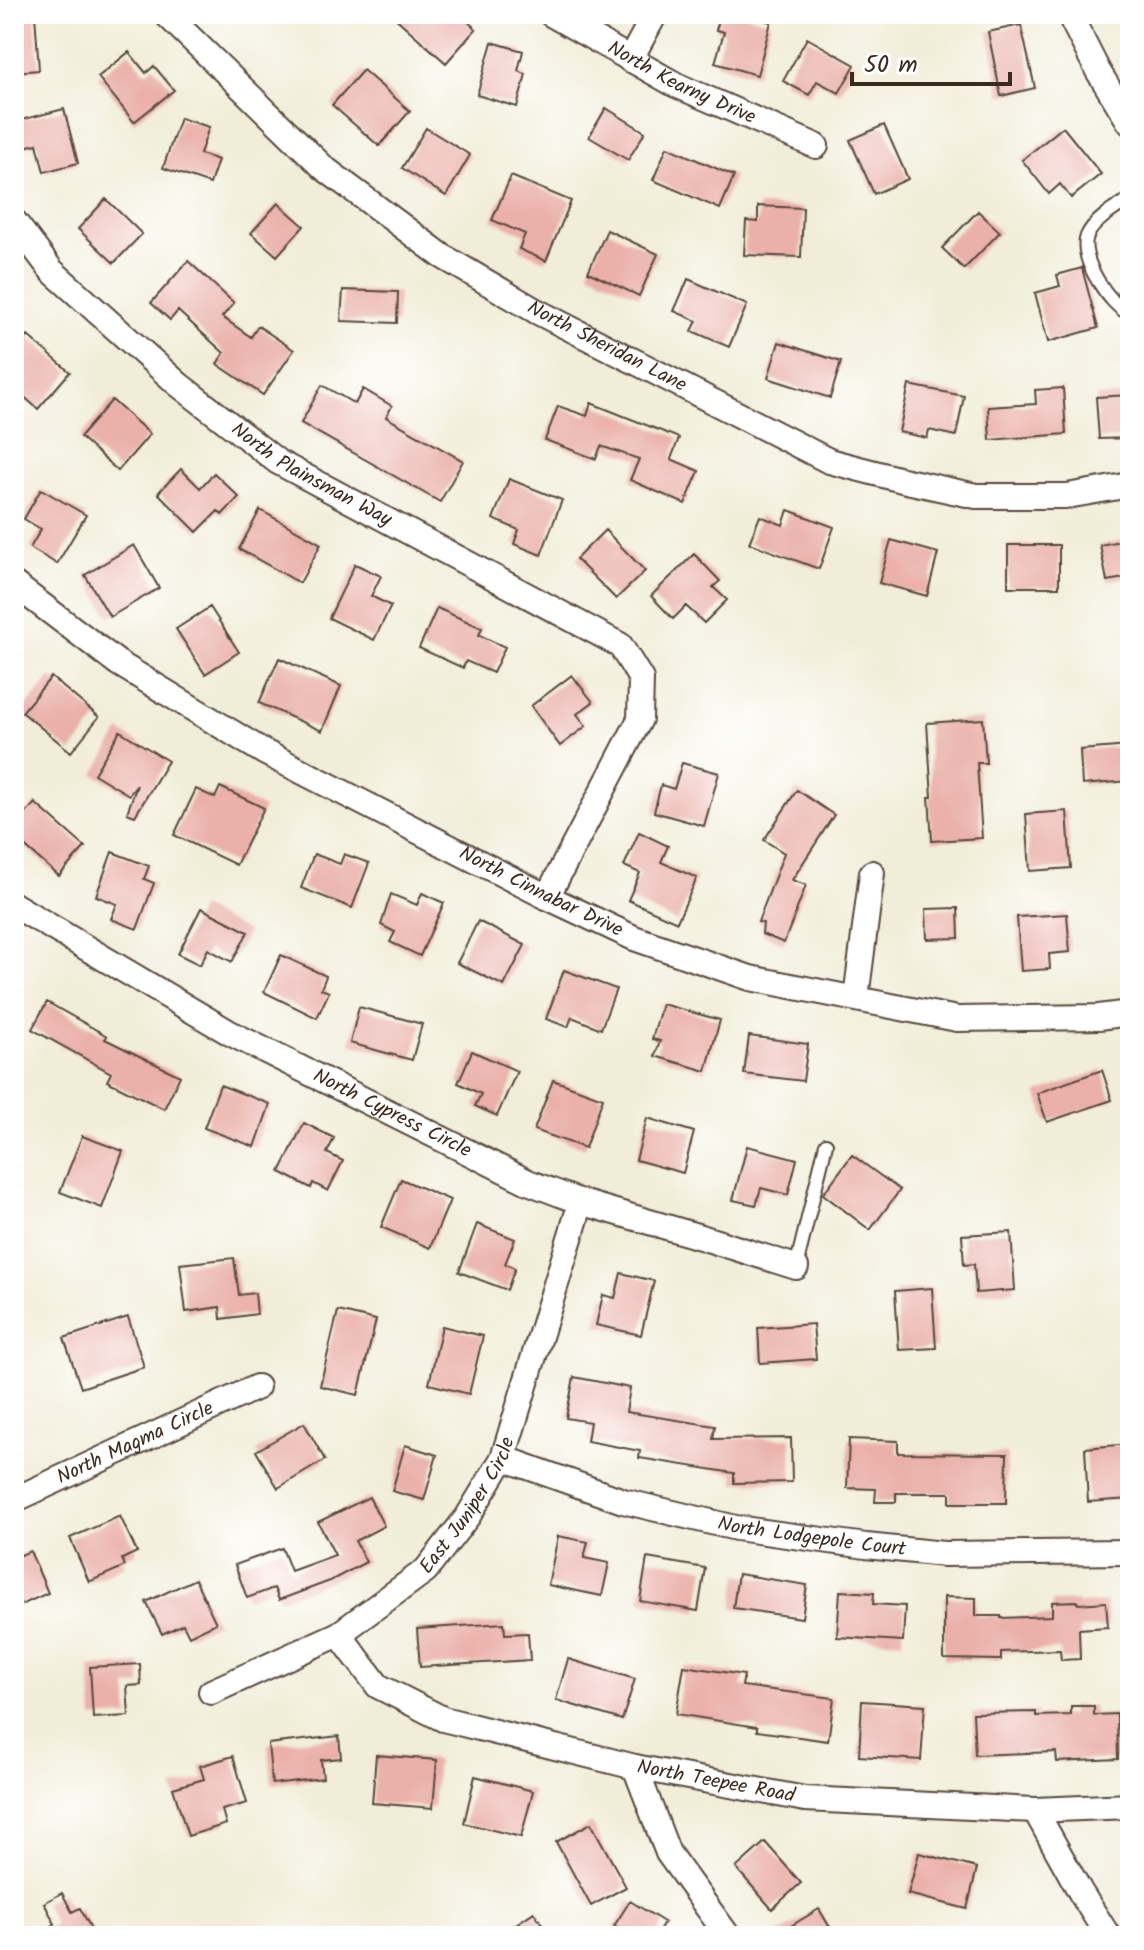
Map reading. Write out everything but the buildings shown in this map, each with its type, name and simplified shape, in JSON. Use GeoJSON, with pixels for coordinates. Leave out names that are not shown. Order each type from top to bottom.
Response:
{"type":"FeatureCollection","features":[{"type":"Feature","properties":{"kind":"street","name":"North Sheridan Lane"},"geometry":{"type":"LineString","coordinates":[[166,14],[324,168],[442,256],[536,311],[829,461],[976,496],[1067,496],[1130,485]]}},
{"type":"Feature","properties":{"kind":"street","name":"North Kearny Drive"},"geometry":{"type":"LineString","coordinates":[[551,14],[676,85],[816,146]]}},
{"type":"Feature","properties":{"kind":"street"},"geometry":{"type":"LineString","coordinates":[[630,60],[655,14]]}},
{"type":"Feature","properties":{"kind":"street"},"geometry":{"type":"LineString","coordinates":[[1069,14],[1098,71],[1130,123]]}},
{"type":"Feature","properties":{"kind":"street","name":"North Plainsman Way"},"geometry":{"type":"LineString","coordinates":[[14,221],[52,271],[178,384],[278,462],[620,645],[641,679],[640,719],[547,897]]}},
{"type":"Feature","properties":{"kind":"street","name":"North Cinnabar Drive"},"geometry":{"type":"LineString","coordinates":[[14,584],[118,663],[264,752],[547,897],[634,938],[750,978],[957,1019],[1099,1017],[1130,1013]]}},
{"type":"Feature","properties":{"kind":"street"},"geometry":{"type":"LineString","coordinates":[[856,998],[872,873]]}},
{"type":"Feature","properties":{"kind":"street","name":"North Cypress Circle"},"geometry":{"type":"LineString","coordinates":[[14,905],[230,1033],[528,1182],[581,1202],[796,1267]]}},
{"type":"Feature","properties":{"kind":"street","name":"East Juniper Circle"},"geometry":{"type":"LineString","coordinates":[[211,1692],[339,1634],[426,1570],[468,1516],[503,1458],[581,1202]]}},
{"type":"Feature","properties":{"kind":"street","name":"North Magma Circle"},"geometry":{"type":"LineString","coordinates":[[14,1500],[257,1387]]}},
{"type":"Feature","properties":{"kind":"street","name":"North Lodgepole Court"},"geometry":{"type":"LineString","coordinates":[[503,1458],[623,1501],[736,1528],[944,1554],[1130,1552]]}},
{"type":"Feature","properties":{"kind":"street","name":"North Teepee Road"},"geometry":{"type":"LineString","coordinates":[[339,1634],[378,1686],[443,1719],[635,1767],[805,1799],[1035,1810],[1130,1806]]}},
{"type":"Feature","properties":{"kind":"street"},"geometry":{"type":"LineString","coordinates":[[635,1767],[668,1853],[728,1936]]}},
{"type":"Feature","properties":{"kind":"street"},"geometry":{"type":"LineString","coordinates":[[1035,1810],[1108,1936]]}},
{"type":"Feature","properties":{"kind":"lane"},"geometry":{"type":"LineString","coordinates":[[1130,199],[1097,224],[1085,240],[1088,260],[1106,292],[1121,311],[1130,314]]}},
{"type":"Feature","properties":{"kind":"lane"},"geometry":{"type":"LineString","coordinates":[[796,1267],[826,1144]]}}]}
